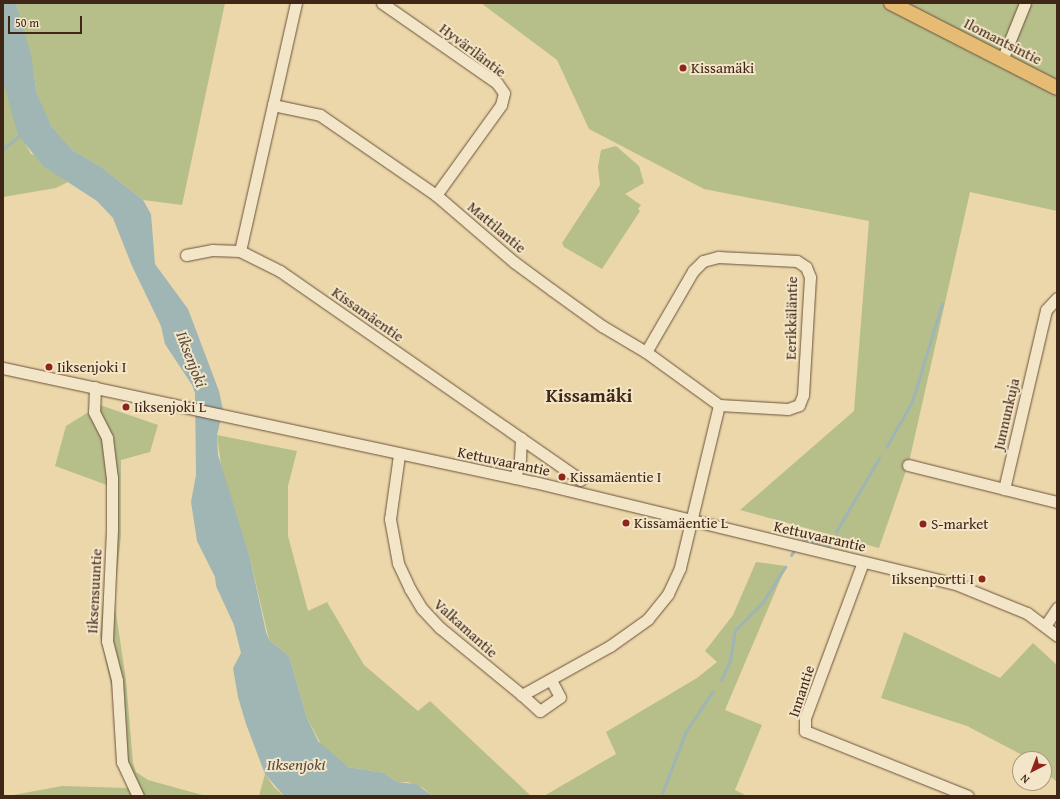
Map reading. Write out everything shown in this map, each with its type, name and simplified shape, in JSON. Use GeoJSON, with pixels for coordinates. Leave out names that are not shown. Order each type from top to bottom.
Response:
{"type":"FeatureCollection","features":[{"type":"Feature","properties":{"kind":"main road","name":"Ilomantsintie"},"geometry":{"type":"LineString","coordinates":[[891,3],[1057,88]]}},
{"type":"Feature","properties":{"kind":"street"},"geometry":{"type":"LineString","coordinates":[[240,251],[296,3]]}},
{"type":"Feature","properties":{"kind":"street","name":"Hyväriläntie"},"geometry":{"type":"LineString","coordinates":[[382,3],[497,83],[504,93],[501,105],[436,195]]}},
{"type":"Feature","properties":{"kind":"street"},"geometry":{"type":"LineString","coordinates":[[1002,60],[1025,3]]}},
{"type":"Feature","properties":{"kind":"street","name":"Mattilantie"},"geometry":{"type":"LineString","coordinates":[[273,105],[320,115],[436,195],[514,262],[552,290],[602,326],[646,352],[719,405]]}},
{"type":"Feature","properties":{"kind":"street","name":"Kissamäentie"},"geometry":{"type":"LineString","coordinates":[[186,255],[212,250],[240,251],[280,271],[581,480]]}},
{"type":"Feature","properties":{"kind":"street","name":"Eerikkäläntie"},"geometry":{"type":"LineString","coordinates":[[646,352],[693,271],[703,261],[718,257],[797,261],[806,267],[810,277],[803,395],[799,405],[788,409],[719,405]]}},
{"type":"Feature","properties":{"kind":"street","name":"Junnunkuja"},"geometry":{"type":"LineString","coordinates":[[1004,489],[1046,310],[1057,298]]}},
{"type":"Feature","properties":{"kind":"street","name":"Kettuvaarantie"},"geometry":{"type":"LineString","coordinates":[[3,368],[399,455],[515,478],[692,522],[953,583],[1027,613],[1057,636]]}},
{"type":"Feature","properties":{"kind":"street","name":"Iiksensuuntie"},"geometry":{"type":"LineString","coordinates":[[95,387],[94,412],[107,438],[112,476],[112,530],[107,641],[117,680],[122,762],[138,796]]}},
{"type":"Feature","properties":{"kind":"street"},"geometry":{"type":"LineString","coordinates":[[522,694],[551,680],[610,646],[648,619],[668,594],[680,568],[719,405]]}},
{"type":"Feature","properties":{"kind":"street"},"geometry":{"type":"LineString","coordinates":[[515,478],[520,459],[521,438]]}},
{"type":"Feature","properties":{"kind":"street","name":"Valkamantie"},"geometry":{"type":"LineString","coordinates":[[399,455],[390,519],[398,563],[410,589],[422,609],[440,628],[522,694],[540,711],[560,697],[551,680]]}},
{"type":"Feature","properties":{"kind":"street"},"geometry":{"type":"LineString","coordinates":[[908,465],[1057,502]]}},
{"type":"Feature","properties":{"kind":"street","name":"Innantie"},"geometry":{"type":"LineString","coordinates":[[863,562],[805,718],[805,731],[968,796]]}},
{"type":"Feature","properties":{"kind":"street"},"geometry":{"type":"LineString","coordinates":[[1045,626],[1057,608]]}},
{"type":"Feature","properties":{"kind":"green space"},"geometry":{"type":"Polygon","coordinates":[[[16,3],[225,3],[182,205],[143,200],[100,166],[72,150],[61,139],[46,119],[37,94],[34,74],[16,3]]]}},
{"type":"Feature","properties":{"kind":"green space"},"geometry":{"type":"Polygon","coordinates":[[[481,3],[1057,3],[1057,211],[970,192],[909,462],[879,548],[740,510],[854,411],[869,221],[704,189],[589,129],[557,60],[481,3]]]}},
{"type":"Feature","properties":{"kind":"green space"},"geometry":{"type":"Polygon","coordinates":[[[3,75],[22,138],[31,154],[43,157],[68,182],[56,188],[3,197],[3,75]]]}},
{"type":"Feature","properties":{"kind":"green space"},"geometry":{"type":"Polygon","coordinates":[[[616,146],[639,166],[644,183],[625,194],[641,205],[638,209],[640,211],[602,269],[564,247],[562,243],[600,185],[598,167],[601,150],[616,146]]]}},
{"type":"Feature","properties":{"kind":"green space"},"geometry":{"type":"Polygon","coordinates":[[[100,405],[158,425],[150,452],[121,460],[121,536],[114,600],[126,680],[133,763],[136,772],[148,780],[206,796],[8,796],[62,786],[128,788],[117,765],[113,693],[100,636],[109,535],[107,485],[55,466],[66,426],[100,405]]]}},
{"type":"Feature","properties":{"kind":"green space"},"geometry":{"type":"Polygon","coordinates":[[[217,435],[297,451],[288,486],[288,536],[308,611],[327,602],[364,665],[418,711],[430,701],[531,796],[433,796],[423,788],[408,782],[397,782],[384,773],[348,767],[323,748],[307,718],[289,656],[269,640],[250,558],[222,473],[217,435]]]}},
{"type":"Feature","properties":{"kind":"green space"},"geometry":{"type":"Polygon","coordinates":[[[756,562],[786,566],[725,710],[762,725],[735,790],[747,796],[544,796],[616,754],[606,732],[697,678],[717,662],[705,651],[733,615],[756,562]]]}},
{"type":"Feature","properties":{"kind":"green space"},"geometry":{"type":"Polygon","coordinates":[[[904,632],[1000,678],[1033,643],[1057,665],[1057,782],[1052,778],[1052,751],[1015,751],[967,726],[881,698],[904,632]]]}},
{"type":"Feature","properties":{"kind":"green space"},"geometry":{"type":"Polygon","coordinates":[[[265,774],[274,787],[284,796],[259,796],[265,774]]]}},
{"type":"Feature","properties":{"kind":"water","name":"Iiksenjoki"},"geometry":{"type":"Polygon","coordinates":[[[3,3],[16,3],[31,55],[37,94],[51,126],[72,150],[100,166],[143,200],[151,214],[155,264],[188,309],[219,391],[223,410],[217,435],[218,455],[250,558],[266,632],[269,640],[289,656],[307,718],[318,741],[348,767],[384,773],[397,782],[416,784],[433,796],[284,796],[265,774],[246,724],[238,697],[233,668],[241,653],[234,625],[216,586],[215,577],[197,541],[191,502],[196,475],[195,393],[192,385],[165,344],[161,326],[132,266],[113,218],[97,201],[43,166],[18,135],[3,81],[3,3]]]}},
{"type":"Feature","properties":{"kind":"waterway"},"geometry":{"type":"LineString","coordinates":[[3,149],[19,136]]}},
{"type":"Feature","properties":{"kind":"waterway"},"geometry":{"type":"LineString","coordinates":[[886,447],[912,402],[942,303]]}},
{"type":"Feature","properties":{"kind":"waterway"},"geometry":{"type":"LineString","coordinates":[[836,532],[879,458]]}},
{"type":"Feature","properties":{"kind":"waterway"},"geometry":{"type":"LineString","coordinates":[[801,538],[829,545]]}},
{"type":"Feature","properties":{"kind":"waterway"},"geometry":{"type":"LineString","coordinates":[[721,680],[730,661],[735,630],[762,603],[785,567]]}},
{"type":"Feature","properties":{"kind":"waterway"},"geometry":{"type":"LineString","coordinates":[[661,796],[686,731],[713,691]]}},
{"type":"Feature","properties":{"kind":"place","name":"Kissamäki"},"geometry":{"type":"Point","coordinates":[683,68]}},
{"type":"Feature","properties":{"kind":"place","name":"Iiksenjoki I"},"geometry":{"type":"Point","coordinates":[49,367]}},
{"type":"Feature","properties":{"kind":"place","name":"Iiksenjoki L"},"geometry":{"type":"Point","coordinates":[126,407]}},
{"type":"Feature","properties":{"kind":"place","name":"Kissamäentie I"},"geometry":{"type":"Point","coordinates":[562,477]}},
{"type":"Feature","properties":{"kind":"place","name":"Kissamäentie L"},"geometry":{"type":"Point","coordinates":[626,523]}},
{"type":"Feature","properties":{"kind":"place","name":"S-market"},"geometry":{"type":"Point","coordinates":[923,524]}},
{"type":"Feature","properties":{"kind":"place","name":"Iiksenportti I"},"geometry":{"type":"Point","coordinates":[982,579]}},
{"type":"Feature","properties":{"kind":"district","name":"Kissamäki"},"geometry":{"type":"Point","coordinates":[589,396]}}]}
